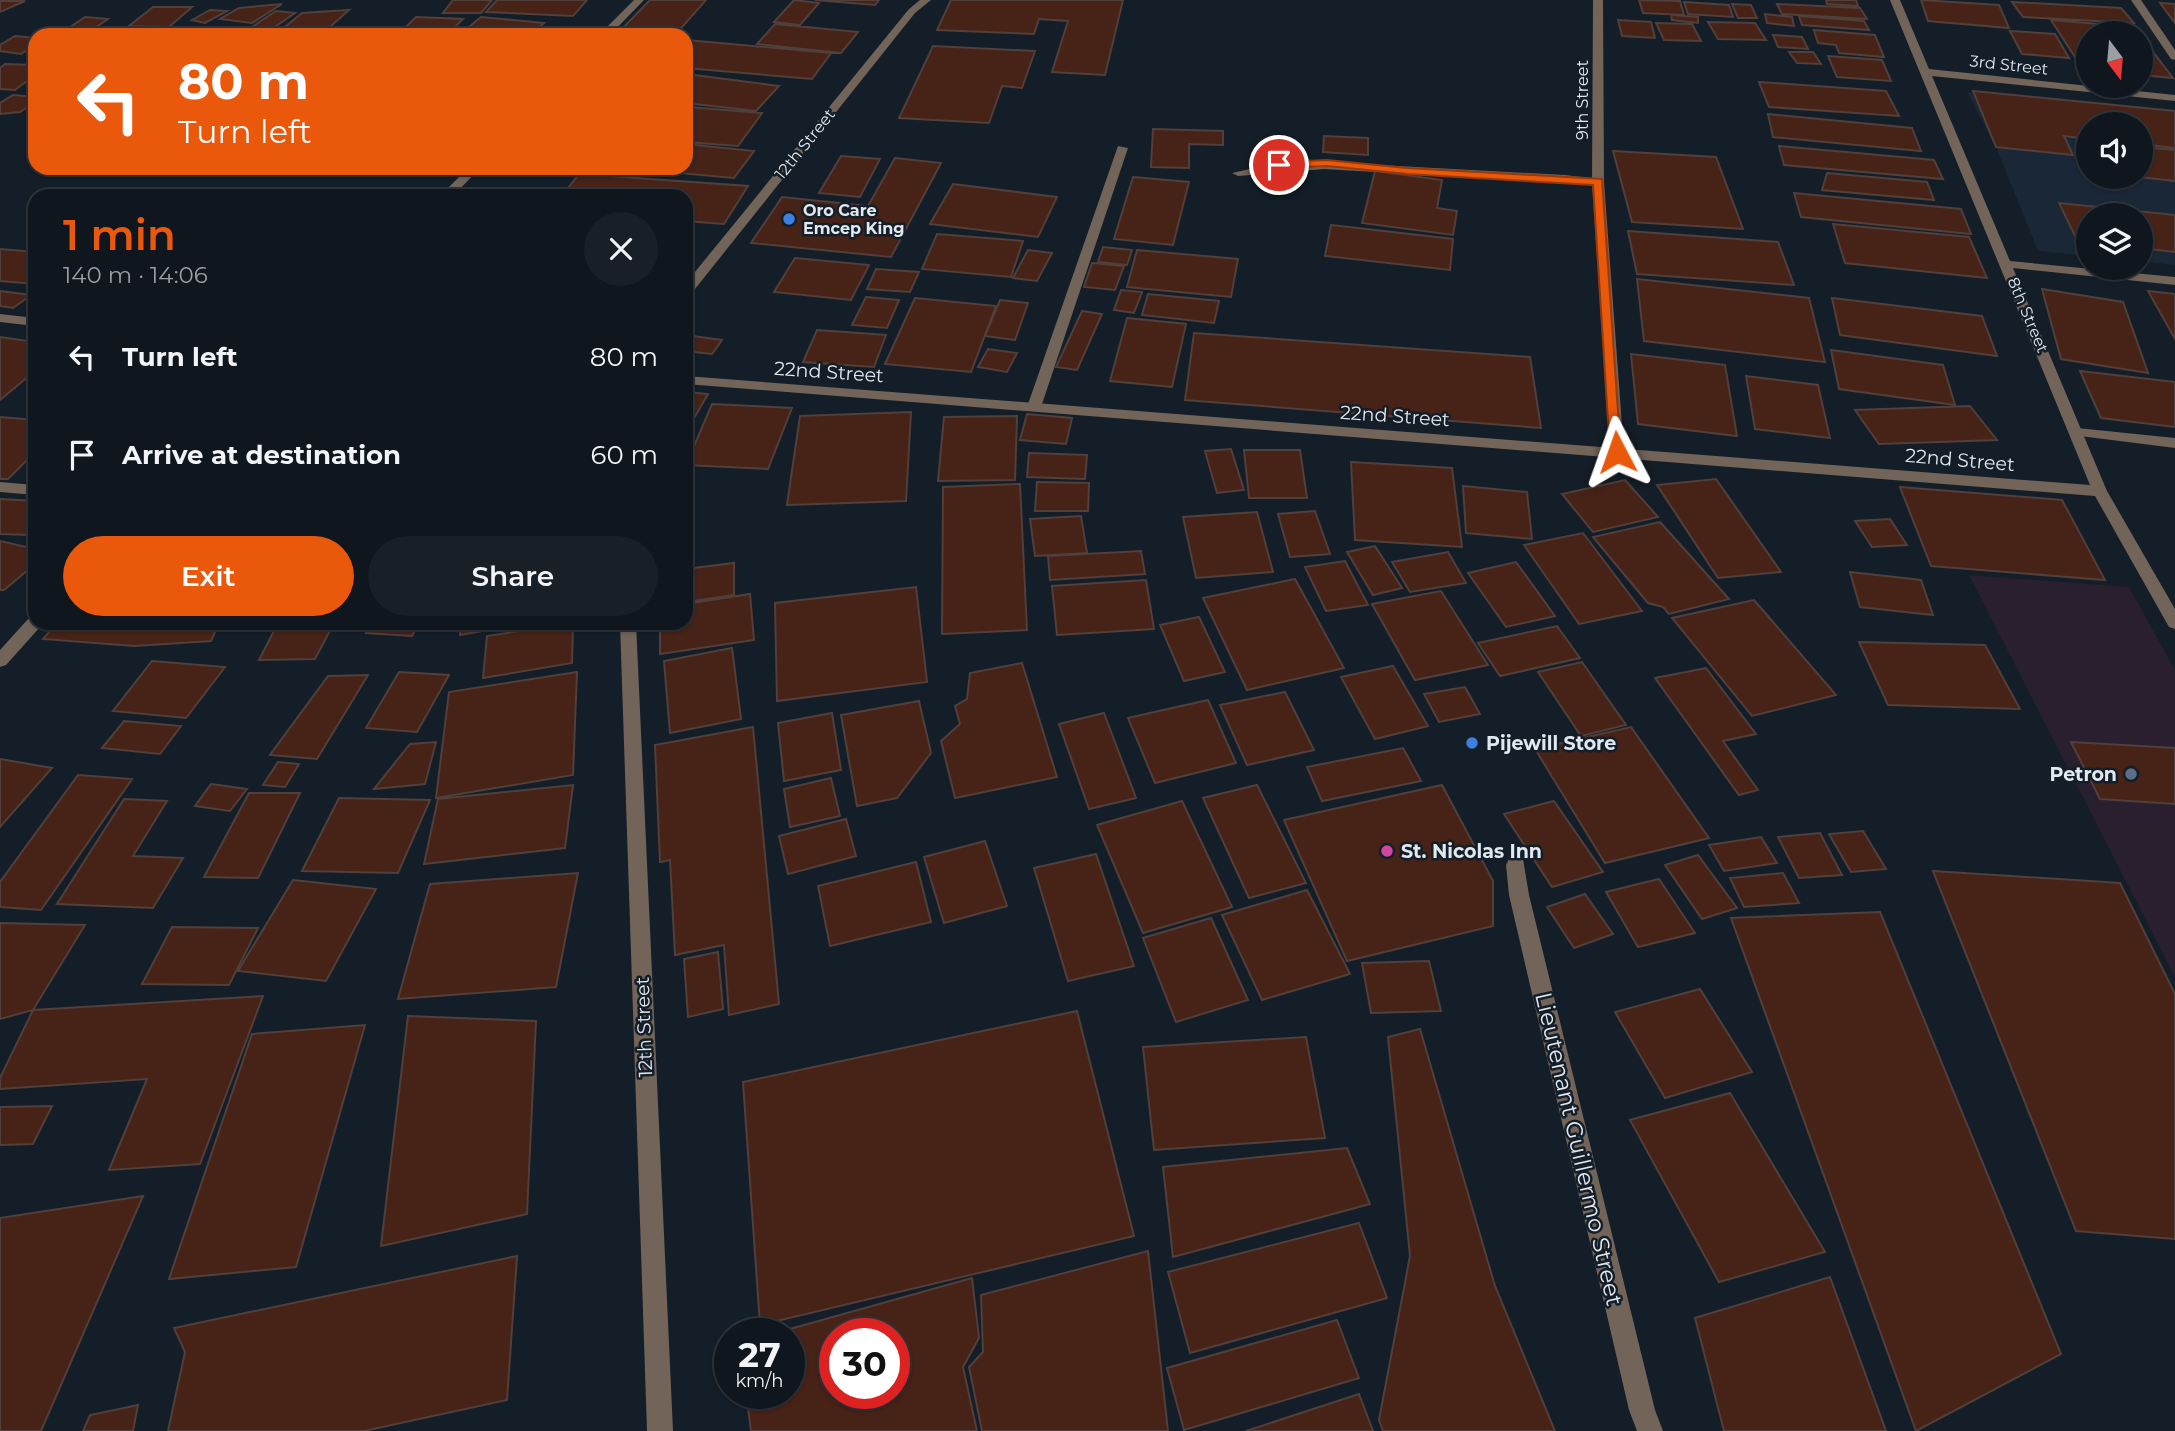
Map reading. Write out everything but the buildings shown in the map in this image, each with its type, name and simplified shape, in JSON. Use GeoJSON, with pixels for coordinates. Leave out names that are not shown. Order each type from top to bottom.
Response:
{"type":"FeatureCollection","features":[{"type":"Feature","properties":{"kind":"street"},"geometry":{"type":"LineString","coordinates":[[611,28],[639,0]]}},
{"type":"Feature","properties":{"kind":"street","name":"12th Street"},"geometry":{"type":"LineString","coordinates":[[693,282],[912,11],[926,0]]}},
{"type":"Feature","properties":{"kind":"street","name":"9th Street"},"geometry":{"type":"LineString","coordinates":[[1598,0],[1598,182],[1617,452]]}},
{"type":"Feature","properties":{"kind":"street","name":"8th Street"},"geometry":{"type":"LineString","coordinates":[[1895,0],[2100,491],[2175,623]]}},
{"type":"Feature","properties":{"kind":"street"},"geometry":{"type":"LineString","coordinates":[[2136,0],[2175,57]]}},
{"type":"Feature","properties":{"kind":"street","name":"3rd Street"},"geometry":{"type":"LineString","coordinates":[[1924,72],[2175,98]]}},
{"type":"Feature","properties":{"kind":"street"},"geometry":{"type":"LineString","coordinates":[[1034,407],[1122,148]]}},
{"type":"Feature","properties":{"kind":"street"},"geometry":{"type":"LineString","coordinates":[[1238,173],[1279,165],[1327,163],[1419,172],[1598,182]]}},
{"type":"Feature","properties":{"kind":"street"},"geometry":{"type":"LineString","coordinates":[[453,189],[467,175]]}},
{"type":"Feature","properties":{"kind":"street"},"geometry":{"type":"LineString","coordinates":[[2006,264],[2175,281]]}},
{"type":"Feature","properties":{"kind":"street"},"geometry":{"type":"LineString","coordinates":[[0,318],[28,321]]}},
{"type":"Feature","properties":{"kind":"street","name":"22nd Street"},"geometry":{"type":"LineString","coordinates":[[693,381],[2100,491]]}},
{"type":"Feature","properties":{"kind":"street"},"geometry":{"type":"LineString","coordinates":[[2077,432],[2175,443]]}},
{"type":"Feature","properties":{"kind":"street"},"geometry":{"type":"LineString","coordinates":[[0,487],[28,489]]}},
{"type":"Feature","properties":{"kind":"street"},"geometry":{"type":"LineString","coordinates":[[0,661],[28,630]]}},
{"type":"Feature","properties":{"kind":"street","name":"12th Street"},"geometry":{"type":"LineString","coordinates":[[628,630],[660,1431]]}},
{"type":"Feature","properties":{"kind":"street","name":"Lieutenant Guillermo Street"},"geometry":{"type":"LineString","coordinates":[[1516,865],[1522,908],[1639,1398],[1650,1431]]}},
{"type":"Feature","properties":{"kind":"shaded area"},"geometry":{"type":"Polygon","coordinates":[[[1967,92],[2175,110],[2175,265],[2153,262],[2153,203],[2076,203],[2076,255],[2038,251],[1996,147],[1967,92]]]}},
{"type":"Feature","properties":{"kind":"shaded area"},"geometry":{"type":"Polygon","coordinates":[[[1969,575],[2129,587],[2175,670],[2175,977],[1969,575]]]}},
{"type":"Feature","properties":{"kind":"place","name":"Oro Care Emcep King"},"geometry":{"type":"Point","coordinates":[789,219]}},
{"type":"Feature","properties":{"kind":"place","name":"Pijewill Store"},"geometry":{"type":"Point","coordinates":[1472,743]}},
{"type":"Feature","properties":{"kind":"place","name":"Petron"},"geometry":{"type":"Point","coordinates":[2131,774]}},
{"type":"Feature","properties":{"kind":"place","name":"St. Nicolas Inn"},"geometry":{"type":"Point","coordinates":[1387,851]}},
{"type":"Feature","properties":{"kind":"route"},"geometry":{"type":"LineString","coordinates":[[1279,165],[1327,163],[1407,171],[1572,178],[1598,182],[1617,452]]}}]}
